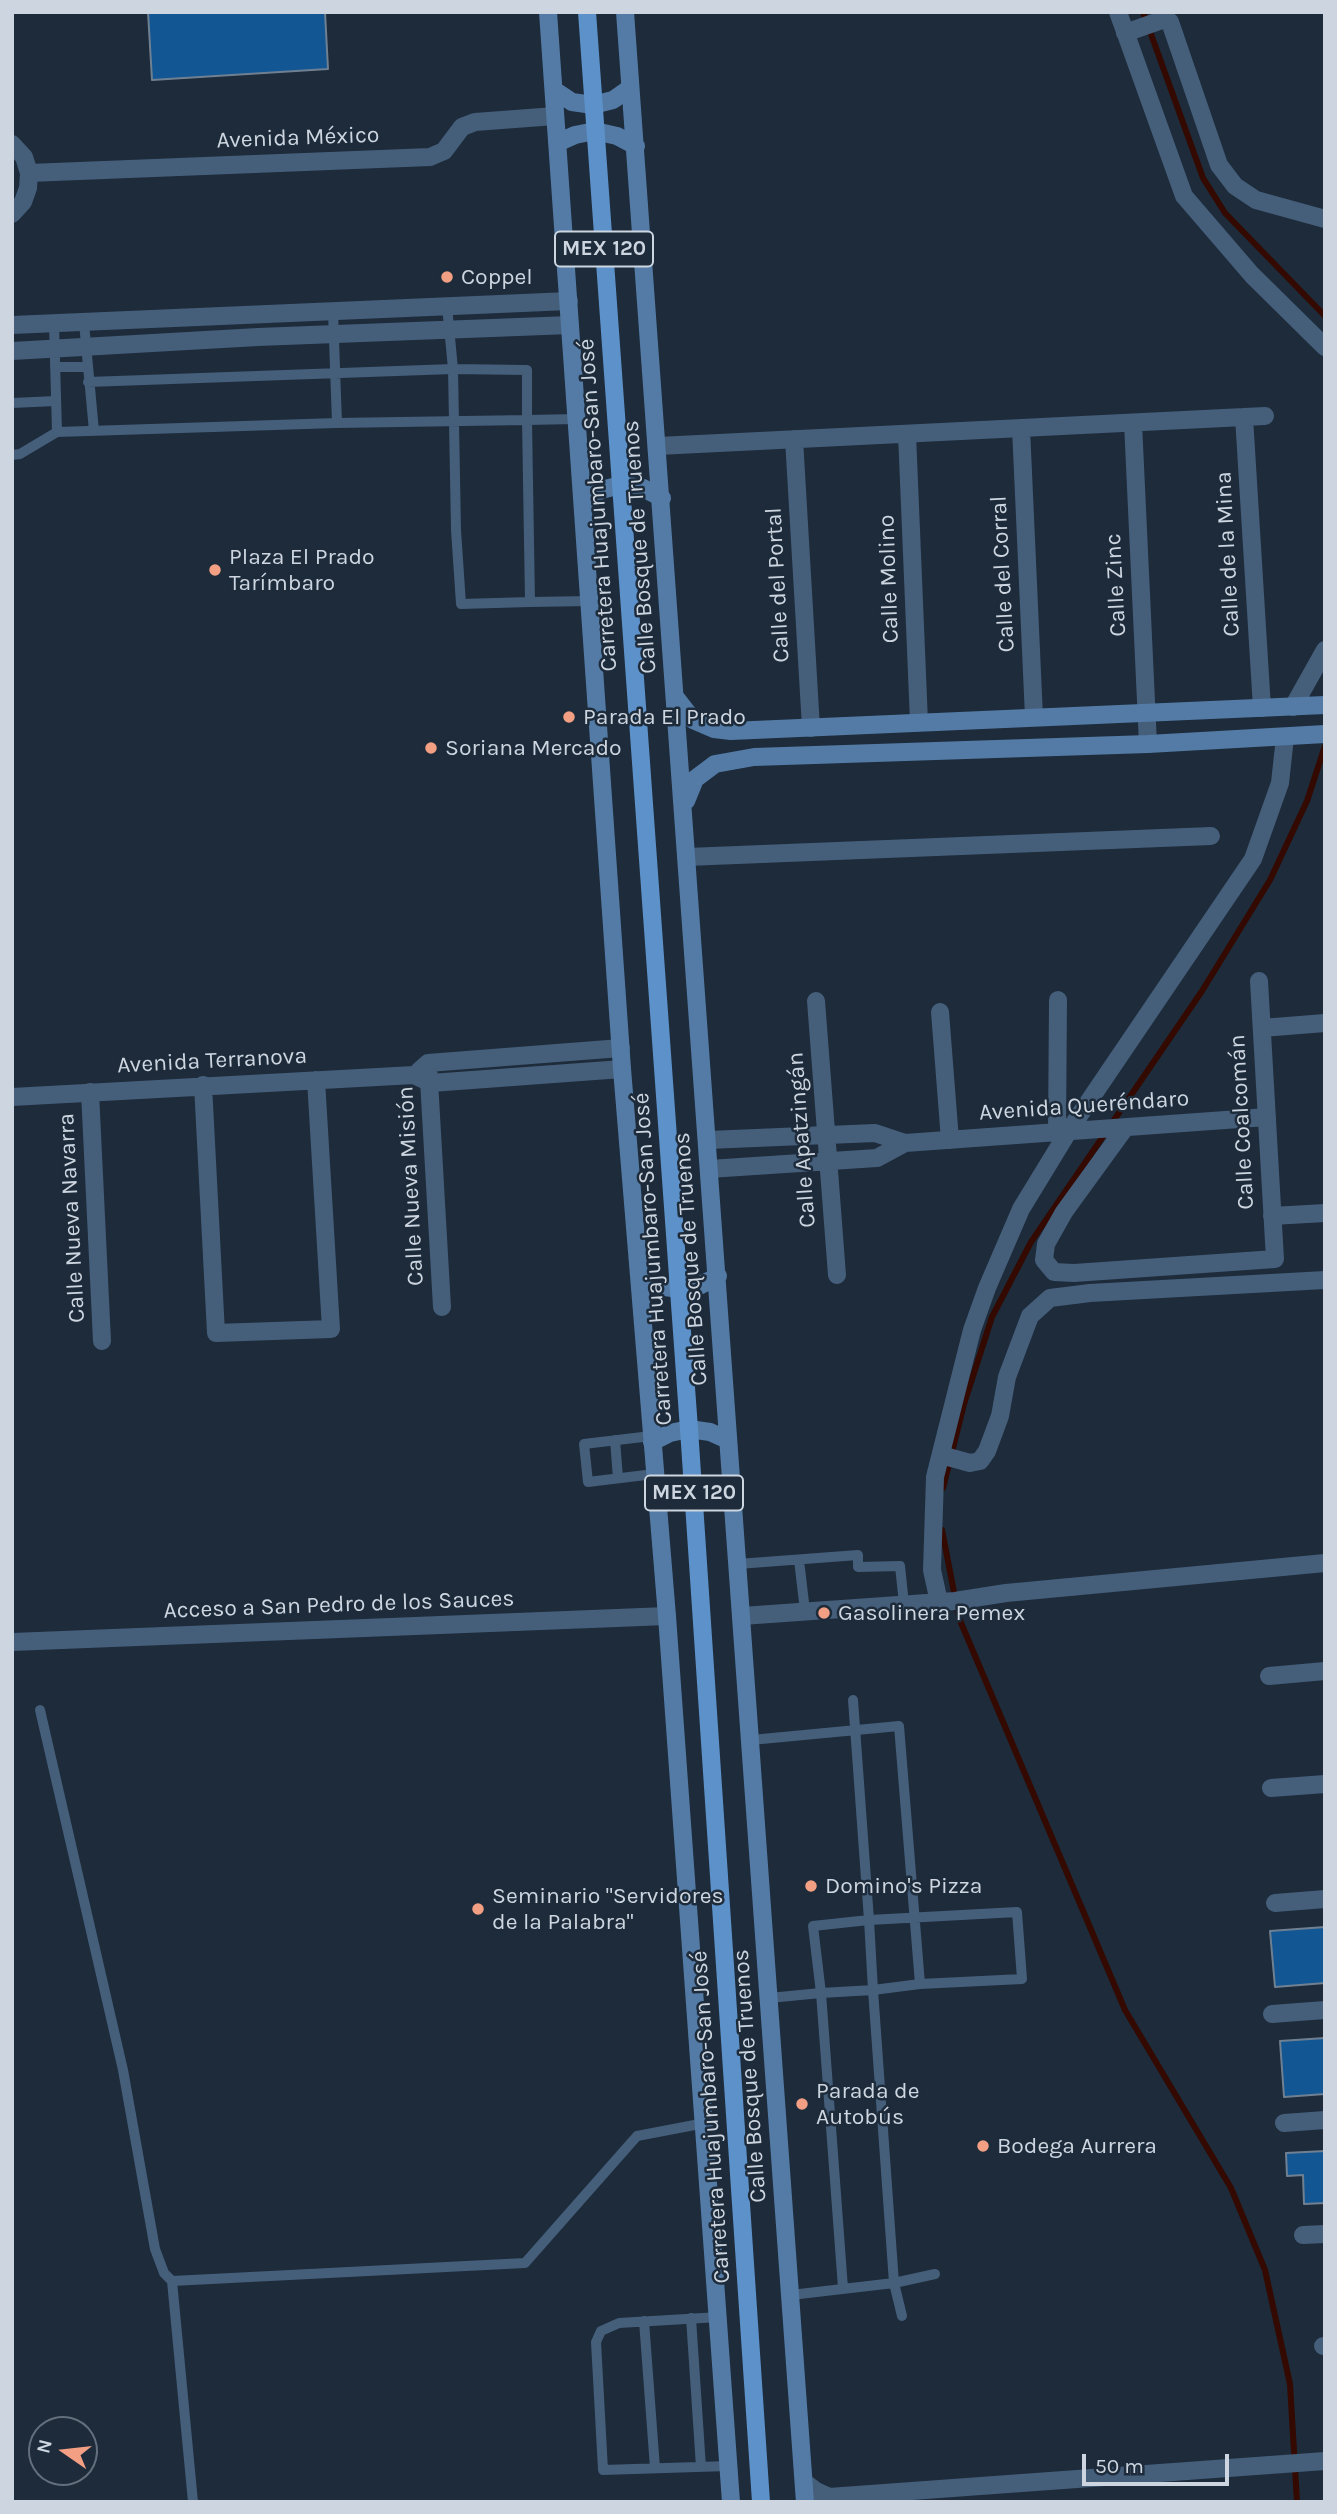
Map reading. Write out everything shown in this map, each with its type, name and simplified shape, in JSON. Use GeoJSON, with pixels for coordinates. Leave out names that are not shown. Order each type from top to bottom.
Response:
{"type":"FeatureCollection","features":[{"type":"Feature","properties":{"kind":"main road","name":"Carretera Huajumbaro-San José"},"geometry":{"type":"LineString","coordinates":[[587,12],[690,1429],[761,2502]]}},
{"type":"Feature","properties":{"kind":"street"},"geometry":{"type":"LineString","coordinates":[[548,12],[622,1069],[667,1616],[731,2502]]}},
{"type":"Feature","properties":{"kind":"street","name":"Calle Bosque de Truenos"},"geometry":{"type":"LineString","coordinates":[[625,12],[806,2502]]}},
{"type":"Feature","properties":{"kind":"street"},"geometry":{"type":"LineString","coordinates":[[1118,12],[1128,31],[1184,196],[1252,275],[1325,347]]}},
{"type":"Feature","properties":{"kind":"street"},"geometry":{"type":"LineString","coordinates":[[1128,31],[1171,18],[1219,165],[1235,186],[1256,200],[1325,219]]}},
{"type":"Feature","properties":{"kind":"street"},"geometry":{"type":"LineString","coordinates":[[554,90],[572,102],[593,105],[613,100],[630,88]]}},
{"type":"Feature","properties":{"kind":"street","name":"Avenida México"},"geometry":{"type":"LineString","coordinates":[[29,173],[430,157],[444,151],[462,127],[475,122],[555,116]]}},
{"type":"Feature","properties":{"kind":"street"},"geometry":{"type":"LineString","coordinates":[[557,143],[575,135],[595,131],[617,136],[636,146]]}},
{"type":"Feature","properties":{"kind":"street"},"geometry":{"type":"LineString","coordinates":[[12,144],[24,157],[29,173],[23,202],[12,214]]}},
{"type":"Feature","properties":{"kind":"street"},"geometry":{"type":"LineString","coordinates":[[12,326],[569,301]]}},
{"type":"Feature","properties":{"kind":"street"},"geometry":{"type":"LineString","coordinates":[[12,351],[570,325]]}},
{"type":"Feature","properties":{"kind":"street"},"geometry":{"type":"LineString","coordinates":[[658,446],[1265,416]]}},
{"type":"Feature","properties":{"kind":"street","name":"Calle de la Mina"},"geometry":{"type":"LineString","coordinates":[[1244,417],[1262,708]]}},
{"type":"Feature","properties":{"kind":"street","name":"Calle Zinc"},"geometry":{"type":"LineString","coordinates":[[1133,423],[1148,744]]}},
{"type":"Feature","properties":{"kind":"street","name":"Calle del Corral"},"geometry":{"type":"LineString","coordinates":[[1021,428],[1034,716]]}},
{"type":"Feature","properties":{"kind":"street","name":"Calle Molino"},"geometry":{"type":"LineString","coordinates":[[907,434],[919,722]]}},
{"type":"Feature","properties":{"kind":"street","name":"Calle del Portal"},"geometry":{"type":"LineString","coordinates":[[794,439],[811,728]]}},
{"type":"Feature","properties":{"kind":"street"},"geometry":{"type":"LineString","coordinates":[[584,502],[601,490],[621,485],[643,488],[662,498]]}},
{"type":"Feature","properties":{"kind":"street"},"geometry":{"type":"LineString","coordinates":[[1293,707],[1325,650]]}},
{"type":"Feature","properties":{"kind":"street"},"geometry":{"type":"LineString","coordinates":[[676,698],[693,720],[714,729],[752,731],[1034,716],[1319,706]]}},
{"type":"Feature","properties":{"kind":"street"},"geometry":{"type":"LineString","coordinates":[[752,731],[754,757]]}},
{"type":"Feature","properties":{"kind":"street"},"geometry":{"type":"LineString","coordinates":[[684,808],[695,779],[715,764],[754,757],[1148,744],[1325,734]]}},
{"type":"Feature","properties":{"kind":"street"},"geometry":{"type":"LineString","coordinates":[[947,1601],[932,1570],[935,1476],[943,1456],[972,1330],[987,1288],[1021,1209],[1068,1131],[1253,859],[1280,783],[1285,737]]}},
{"type":"Feature","properties":{"kind":"street"},"geometry":{"type":"LineString","coordinates":[[687,857],[1211,836]]}},
{"type":"Feature","properties":{"kind":"street","name":"Calle Coalcomán"},"geometry":{"type":"LineString","coordinates":[[1118,1128],[1046,1244],[1044,1260],[1054,1272],[1074,1273],[1275,1259],[1259,981]]}},
{"type":"Feature","properties":{"kind":"street"},"geometry":{"type":"LineString","coordinates":[[1058,1000],[1068,1131]]}},
{"type":"Feature","properties":{"kind":"street","name":"Calle Apatzingán"},"geometry":{"type":"LineString","coordinates":[[816,1001],[837,1275]]}},
{"type":"Feature","properties":{"kind":"street"},"geometry":{"type":"LineString","coordinates":[[940,1012],[950,1140]]}},
{"type":"Feature","properties":{"kind":"street"},"geometry":{"type":"LineString","coordinates":[[1262,1028],[1325,1023]]}},
{"type":"Feature","properties":{"kind":"street"},"geometry":{"type":"LineString","coordinates":[[414,1075],[428,1063],[621,1048]]}},
{"type":"Feature","properties":{"kind":"street","name":"Calle Nueva Misión"},"geometry":{"type":"LineString","coordinates":[[428,1063],[442,1307]]}},
{"type":"Feature","properties":{"kind":"street","name":"Avenida Terranova"},"geometry":{"type":"LineString","coordinates":[[12,1097],[414,1075],[431,1083],[622,1069]]}},
{"type":"Feature","properties":{"kind":"street"},"geometry":{"type":"LineString","coordinates":[[203,1085],[216,1333],[331,1329],[316,1080]]}},
{"type":"Feature","properties":{"kind":"street","name":"Calle Nueva Navarra"},"geometry":{"type":"LineString","coordinates":[[90,1092],[102,1341]]}},
{"type":"Feature","properties":{"kind":"street","name":"Avenida Queréndaro"},"geometry":{"type":"LineString","coordinates":[[708,1140],[875,1133],[905,1143],[1266,1117]]}},
{"type":"Feature","properties":{"kind":"street","name":"Avenida Queréndaro"},"geometry":{"type":"LineString","coordinates":[[709,1169],[877,1158],[905,1143]]}},
{"type":"Feature","properties":{"kind":"street"},"geometry":{"type":"LineString","coordinates":[[1272,1216],[1325,1213]]}},
{"type":"Feature","properties":{"kind":"street"},"geometry":{"type":"LineString","coordinates":[[639,1276],[658,1286],[680,1289],[699,1286],[718,1276]]}},
{"type":"Feature","properties":{"kind":"street"},"geometry":{"type":"LineString","coordinates":[[943,1456],[970,1463],[980,1461],[988,1451],[1000,1416],[1007,1377],[1030,1316],[1050,1298],[1090,1293],[1325,1280]]}},
{"type":"Feature","properties":{"kind":"street"},"geometry":{"type":"LineString","coordinates":[[651,1439],[690,1429],[710,1432],[728,1440]]}},
{"type":"Feature","properties":{"kind":"street"},"geometry":{"type":"LineString","coordinates":[[742,1616],[947,1601],[1325,1563]]}},
{"type":"Feature","properties":{"kind":"street","name":"Acceso a San Pedro de los Sauces"},"geometry":{"type":"LineString","coordinates":[[12,1642],[667,1616]]}},
{"type":"Feature","properties":{"kind":"street"},"geometry":{"type":"LineString","coordinates":[[1269,1675],[1325,1671]]}},
{"type":"Feature","properties":{"kind":"street"},"geometry":{"type":"LineString","coordinates":[[1271,1788],[1325,1784]]}},
{"type":"Feature","properties":{"kind":"street"},"geometry":{"type":"LineString","coordinates":[[1275,1903],[1325,1899]]}},
{"type":"Feature","properties":{"kind":"street"},"geometry":{"type":"LineString","coordinates":[[1272,2014],[1325,2010]]}},
{"type":"Feature","properties":{"kind":"street"},"geometry":{"type":"LineString","coordinates":[[1284,2123],[1325,2120]]}},
{"type":"Feature","properties":{"kind":"street"},"geometry":{"type":"LineString","coordinates":[[1303,2235],[1325,2234]]}},
{"type":"Feature","properties":{"kind":"street"},"geometry":{"type":"LineString","coordinates":[[804,2482],[829,2497],[878,2498],[1318,2461]]}},
{"type":"Feature","properties":{"kind":"lane"},"geometry":{"type":"LineString","coordinates":[[447,306],[453,369],[456,530],[461,604],[591,601]]}},
{"type":"Feature","properties":{"kind":"lane"},"geometry":{"type":"LineString","coordinates":[[333,312],[337,423]]}},
{"type":"Feature","properties":{"kind":"lane"},"geometry":{"type":"LineString","coordinates":[[84,323],[94,431]]}},
{"type":"Feature","properties":{"kind":"lane"},"geometry":{"type":"LineString","coordinates":[[54,324],[57,432]]}},
{"type":"Feature","properties":{"kind":"lane"},"geometry":{"type":"LineString","coordinates":[[55,367],[87,366]]}},
{"type":"Feature","properties":{"kind":"lane"},"geometry":{"type":"LineString","coordinates":[[88,382],[453,369],[527,370],[530,602]]}},
{"type":"Feature","properties":{"kind":"lane"},"geometry":{"type":"LineString","coordinates":[[12,403],[55,401]]}},
{"type":"Feature","properties":{"kind":"lane"},"geometry":{"type":"LineString","coordinates":[[12,454],[20,454],[57,432],[577,419]]}},
{"type":"Feature","properties":{"kind":"lane"},"geometry":{"type":"LineString","coordinates":[[651,1439],[584,1444],[588,1482],[654,1474]]}},
{"type":"Feature","properties":{"kind":"lane"},"geometry":{"type":"LineString","coordinates":[[615,1440],[618,1478]]}},
{"type":"Feature","properties":{"kind":"lane"},"geometry":{"type":"LineString","coordinates":[[738,1564],[858,1555],[858,1567],[900,1566],[904,1604]]}},
{"type":"Feature","properties":{"kind":"lane"},"geometry":{"type":"LineString","coordinates":[[799,1560],[805,1611]]}},
{"type":"Feature","properties":{"kind":"lane"},"geometry":{"type":"LineString","coordinates":[[853,1700],[894,2283],[902,2316]]}},
{"type":"Feature","properties":{"kind":"lane"},"geometry":{"type":"LineString","coordinates":[[40,1710],[123,2070],[155,2249],[164,2273],[172,2281],[193,2502]]}},
{"type":"Feature","properties":{"kind":"lane"},"geometry":{"type":"LineString","coordinates":[[751,1740],[899,1726],[920,1984]]}},
{"type":"Feature","properties":{"kind":"lane"},"geometry":{"type":"LineString","coordinates":[[769,1998],[821,1993],[873,1990],[920,1984],[1022,1979],[1017,1912],[869,1920],[813,1926],[821,1993],[843,2288]]}},
{"type":"Feature","properties":{"kind":"lane"},"geometry":{"type":"LineString","coordinates":[[172,2281],[525,2263],[637,2136],[705,2123]]}},
{"type":"Feature","properties":{"kind":"lane"},"geometry":{"type":"LineString","coordinates":[[790,2295],[894,2283],[935,2274]]}},
{"type":"Feature","properties":{"kind":"lane"},"geometry":{"type":"LineString","coordinates":[[719,2317],[619,2323],[601,2331],[596,2342],[603,2470],[729,2466]]}},
{"type":"Feature","properties":{"kind":"lane"},"geometry":{"type":"LineString","coordinates":[[691,2318],[701,2467]]}},
{"type":"Feature","properties":{"kind":"lane"},"geometry":{"type":"LineString","coordinates":[[644,2321],[655,2468]]}},
{"type":"Feature","properties":{"kind":"building"},"geometry":{"type":"Polygon","coordinates":[[[148,12],[325,12],[328,69],[152,80],[148,12]]]}},
{"type":"Feature","properties":{"kind":"building"},"geometry":{"type":"Polygon","coordinates":[[[1325,1927],[1325,1983],[1275,1987],[1270,1931],[1325,1927]]]}},
{"type":"Feature","properties":{"kind":"building"},"geometry":{"type":"Polygon","coordinates":[[[1325,2038],[1325,2094],[1284,2097],[1280,2041],[1325,2038]]]}},
{"type":"Feature","properties":{"kind":"building"},"geometry":{"type":"Polygon","coordinates":[[[1325,2151],[1325,2203],[1304,2204],[1303,2175],[1287,2176],[1286,2153],[1325,2151]]]}},
{"type":"Feature","properties":{"kind":"waterway"},"geometry":{"type":"LineString","coordinates":[[1143,12],[1203,178],[1225,213],[1325,316]]}},
{"type":"Feature","properties":{"kind":"waterway"},"geometry":{"type":"LineString","coordinates":[[1112,1123],[1202,991],[1270,880],[1307,801],[1325,746]]}},
{"type":"Feature","properties":{"kind":"waterway"},"geometry":{"type":"LineString","coordinates":[[943,1488],[964,1404],[992,1317],[1031,1242],[1106,1132]]}},
{"type":"Feature","properties":{"kind":"waterway"},"geometry":{"type":"LineString","coordinates":[[942,1530],[959,1618],[1125,2010],[1231,2188],[1265,2270],[1290,2384],[1297,2502]]}},
{"type":"Feature","properties":{"kind":"place","name":"Coppel"},"geometry":{"type":"Point","coordinates":[447,277]}},
{"type":"Feature","properties":{"kind":"place","name":"Plaza El Prado Tarímbaro"},"geometry":{"type":"Point","coordinates":[215,570]}},
{"type":"Feature","properties":{"kind":"place","name":"Parada El Prado"},"geometry":{"type":"Point","coordinates":[569,717]}},
{"type":"Feature","properties":{"kind":"place","name":"Soriana Mercado"},"geometry":{"type":"Point","coordinates":[431,748]}},
{"type":"Feature","properties":{"kind":"place","name":"Gasolinera Pemex"},"geometry":{"type":"Point","coordinates":[824,1613]}},
{"type":"Feature","properties":{"kind":"place","name":"Domino's Pizza"},"geometry":{"type":"Point","coordinates":[811,1886]}},
{"type":"Feature","properties":{"kind":"place","name":"Seminario \"Servidores de la Palabra\""},"geometry":{"type":"Point","coordinates":[478,1909]}},
{"type":"Feature","properties":{"kind":"place","name":"Parada de Autobús"},"geometry":{"type":"Point","coordinates":[802,2104]}},
{"type":"Feature","properties":{"kind":"place","name":"Bodega Aurrera"},"geometry":{"type":"Point","coordinates":[983,2146]}}]}
